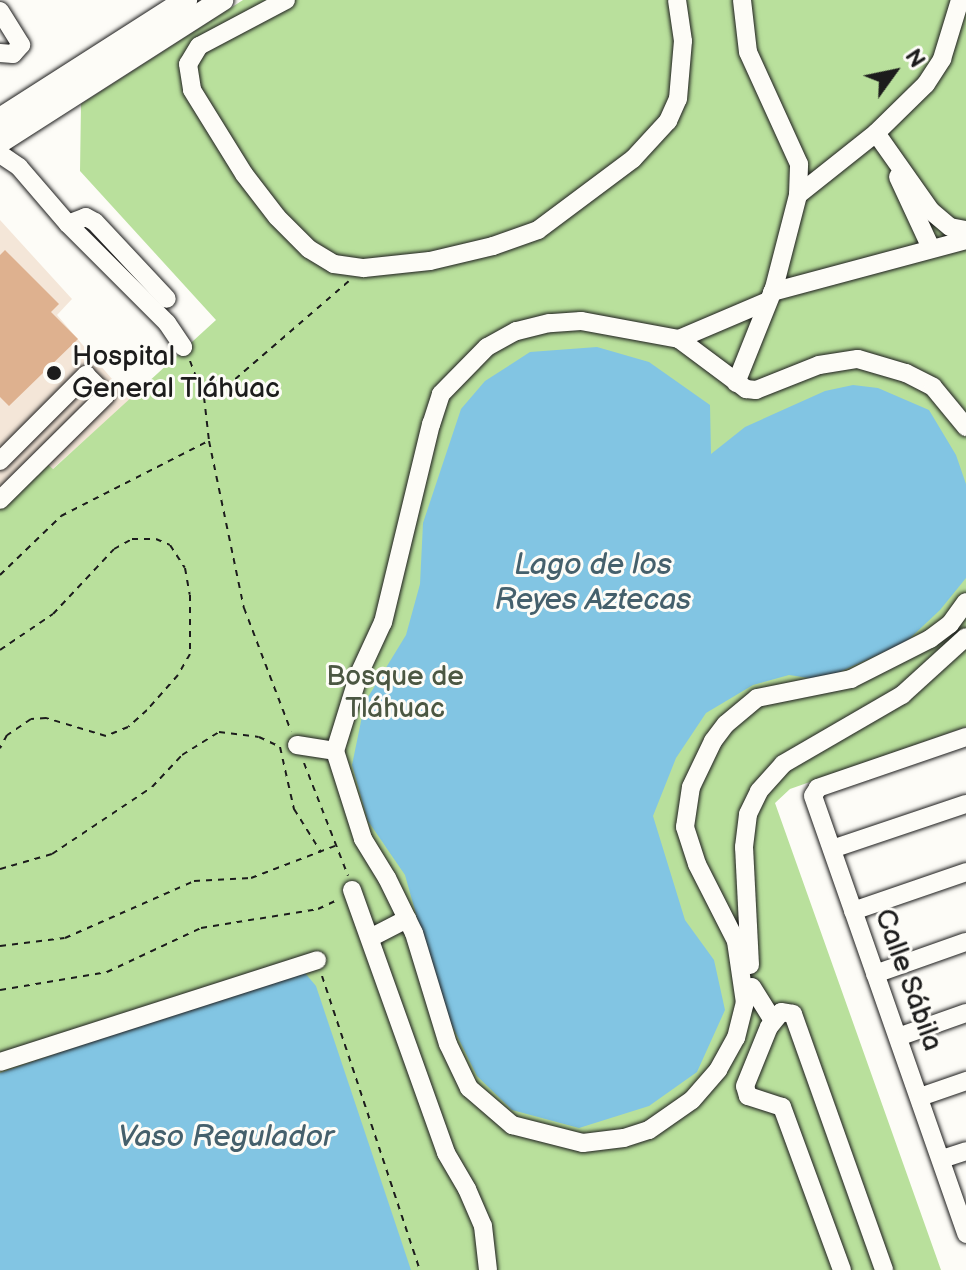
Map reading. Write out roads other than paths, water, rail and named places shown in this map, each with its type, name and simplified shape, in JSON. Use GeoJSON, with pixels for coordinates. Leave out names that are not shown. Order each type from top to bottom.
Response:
{"type":"FeatureCollection","features":[{"type":"Feature","properties":{"kind":"main road"},"geometry":{"type":"LineString","coordinates":[[0,119],[186,0]]}},
{"type":"Feature","properties":{"kind":"main road"},"geometry":{"type":"LineString","coordinates":[[0,142],[222,0]]}},
{"type":"Feature","properties":{"kind":"street"},"geometry":{"type":"LineString","coordinates":[[286,0],[199,46],[188,64],[192,90],[244,174],[277,217],[309,249],[334,264],[364,268],[430,261],[493,246],[538,230],[633,159],[668,121],[678,99],[683,41],[677,0]]}},
{"type":"Feature","properties":{"kind":"street"},"geometry":{"type":"LineString","coordinates":[[736,383],[770,296],[798,195],[799,164],[748,52],[742,0]]}},
{"type":"Feature","properties":{"kind":"street"},"geometry":{"type":"LineString","coordinates":[[798,195],[876,133],[926,84],[942,59],[960,0]]}},
{"type":"Feature","properties":{"kind":"street"},"geometry":{"type":"LineString","coordinates":[[0,11],[21,45],[13,54],[0,53]]}},
{"type":"Feature","properties":{"kind":"street"},"geometry":{"type":"LineString","coordinates":[[876,133],[931,211],[950,227],[966,230]]}},
{"type":"Feature","properties":{"kind":"street"},"geometry":{"type":"LineString","coordinates":[[0,154],[19,167],[68,224],[167,323],[183,347]]}},
{"type":"Feature","properties":{"kind":"street"},"geometry":{"type":"LineString","coordinates":[[893,159],[902,189],[931,248]]}},
{"type":"Feature","properties":{"kind":"street"},"geometry":{"type":"LineString","coordinates":[[68,224],[86,217],[95,222],[167,299]]}},
{"type":"Feature","properties":{"kind":"street"},"geometry":{"type":"LineString","coordinates":[[679,339],[770,296],[966,240]]}},
{"type":"Feature","properties":{"kind":"street"},"geometry":{"type":"LineString","coordinates":[[966,427],[933,387],[906,373],[858,359],[819,365],[756,390],[736,383],[679,339],[581,321],[549,323],[516,331],[487,347],[460,371],[441,394],[387,609],[359,674],[335,751],[345,794],[363,839],[407,919],[448,1044],[469,1088],[512,1125],[583,1143],[624,1138],[649,1130],[692,1100],[718,1070],[736,1038],[748,995],[744,847],[748,814],[759,791],[783,764],[902,695],[966,637]]}},
{"type":"Feature","properties":{"kind":"street"},"geometry":{"type":"LineString","coordinates":[[0,461],[86,375],[106,395],[0,500]]}},
{"type":"Feature","properties":{"kind":"street"},"geometry":{"type":"LineString","coordinates":[[773,1020],[748,995],[736,941],[697,864],[685,827],[691,787],[713,741],[726,724],[757,698],[851,679],[930,639],[950,624],[966,602]]}},
{"type":"Feature","properties":{"kind":"street","name":"Calle Sábila"},"geometry":{"type":"LineString","coordinates":[[965,1227],[813,791],[966,737]]}},
{"type":"Feature","properties":{"kind":"street"},"geometry":{"type":"LineString","coordinates":[[297,745],[335,751]]}},
{"type":"Feature","properties":{"kind":"street"},"geometry":{"type":"LineString","coordinates":[[832,849],[966,804]]}},
{"type":"Feature","properties":{"kind":"street"},"geometry":{"type":"LineString","coordinates":[[853,911],[966,872]]}},
{"type":"Feature","properties":{"kind":"street"},"geometry":{"type":"LineString","coordinates":[[352,890],[446,1153],[467,1189],[483,1226],[488,1270]]}},
{"type":"Feature","properties":{"kind":"street"},"geometry":{"type":"LineString","coordinates":[[370,938],[407,919]]}},
{"type":"Feature","properties":{"kind":"street"},"geometry":{"type":"LineString","coordinates":[[875,974],[966,942]]}},
{"type":"Feature","properties":{"kind":"street"},"geometry":{"type":"LineString","coordinates":[[0,1062],[317,960]]}},
{"type":"Feature","properties":{"kind":"street"},"geometry":{"type":"LineString","coordinates":[[842,1270],[782,1107],[748,1096],[745,1086],[773,1020],[781,1012],[793,1014],[884,1270]]}},
{"type":"Feature","properties":{"kind":"street"},"geometry":{"type":"LineString","coordinates":[[898,1037],[966,1013]]}},
{"type":"Feature","properties":{"kind":"street"},"geometry":{"type":"LineString","coordinates":[[920,1097],[966,1081]]}},
{"type":"Feature","properties":{"kind":"street"},"geometry":{"type":"LineString","coordinates":[[942,1159],[966,1151]]}},
{"type":"Feature","properties":{"kind":"water","name":"Lago de los Reyes Aztecas"},"geometry":{"type":"Polygon","coordinates":[[[597,347],[649,362],[710,405],[711,454],[745,427],[825,391],[853,385],[878,388],[929,410],[956,455],[966,484],[966,578],[940,610],[906,642],[822,680],[789,675],[753,685],[706,713],[676,758],[653,816],[685,920],[714,960],[725,1010],[697,1072],[649,1106],[579,1128],[512,1110],[477,1076],[441,1003],[405,875],[368,821],[352,765],[365,702],[406,635],[420,584],[423,523],[461,409],[485,381],[530,352],[597,347]]]}},
{"type":"Feature","properties":{"kind":"water","name":"Vaso Regulador"},"geometry":{"type":"Polygon","coordinates":[[[291,973],[305,973],[316,986],[411,1270],[0,1270],[0,1073],[291,973]]]}},
{"type":"Feature","properties":{"kind":"place","name":"Hospital General Tláhuac"},"geometry":{"type":"Point","coordinates":[54,373]}},
{"type":"Feature","properties":{"kind":"park label","name":"Bosque de Tláhuac"},"geometry":{"type":"Point","coordinates":[395,693]}}]}
